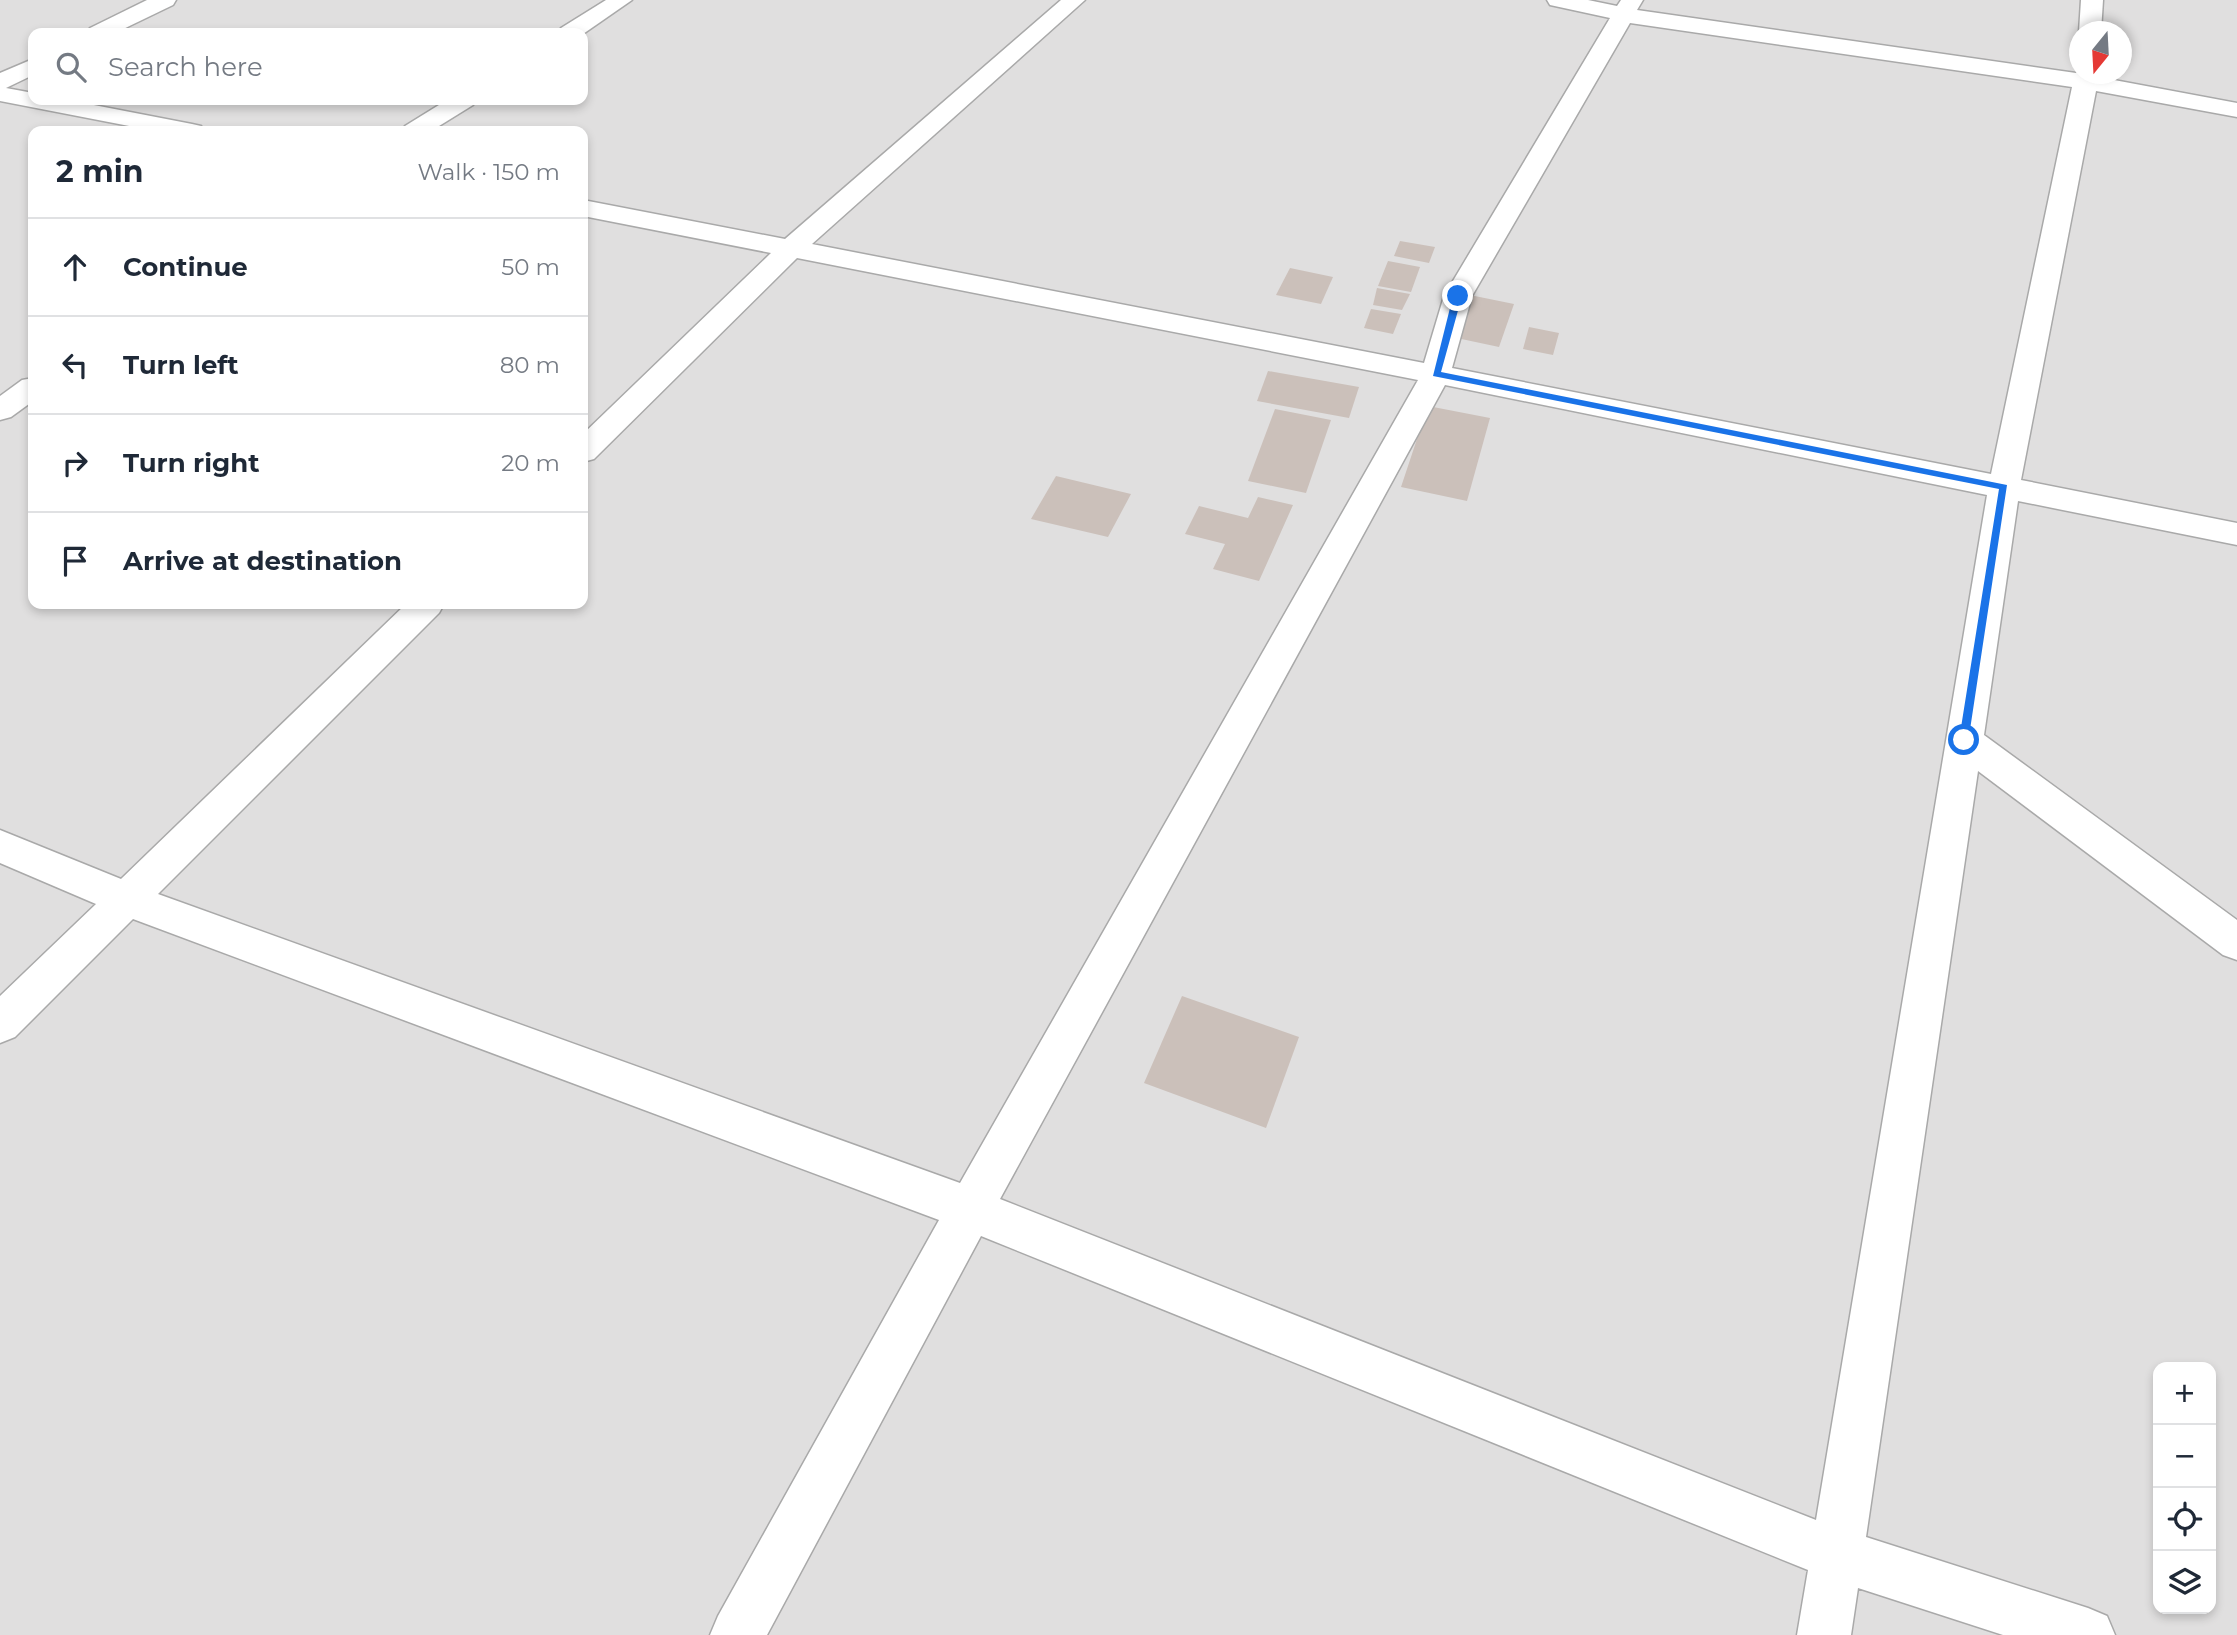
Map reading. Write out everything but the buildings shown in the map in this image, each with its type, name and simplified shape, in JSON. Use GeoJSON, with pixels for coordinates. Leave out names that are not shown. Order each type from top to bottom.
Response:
{"type":"FeatureCollection","features":[{"type":"Feature","properties":{"kind":"street"},"geometry":{"type":"LineString","coordinates":[[108,28],[165,0]]}},
{"type":"Feature","properties":{"kind":"street"},"geometry":{"type":"LineString","coordinates":[[577,28],[621,0]]}},
{"type":"Feature","properties":{"kind":"street"},"geometry":{"type":"LineString","coordinates":[[588,447],[790,249],[1074,0]]}},
{"type":"Feature","properties":{"kind":"street"},"geometry":{"type":"LineString","coordinates":[[1558,0],[1628,7],[2069,75]]}},
{"type":"Feature","properties":{"kind":"street"},"geometry":{"type":"LineString","coordinates":[[2091,21],[2092,0]]}},
{"type":"Feature","properties":{"kind":"street"},"geometry":{"type":"LineString","coordinates":[[737,1635],[970,1209],[1436,374],[1458,296],[1628,7]]}},
{"type":"Feature","properties":{"kind":"street"},"geometry":{"type":"LineString","coordinates":[[0,82],[28,68]]}},
{"type":"Feature","properties":{"kind":"street"},"geometry":{"type":"LineString","coordinates":[[1824,1635],[2004,487],[2085,84]]}},
{"type":"Feature","properties":{"kind":"street"},"geometry":{"type":"LineString","coordinates":[[2114,84],[2237,110]]}},
{"type":"Feature","properties":{"kind":"street"},"geometry":{"type":"LineString","coordinates":[[0,94],[28,99]]}},
{"type":"Feature","properties":{"kind":"street"},"geometry":{"type":"LineString","coordinates":[[57,105],[166,126]]}},
{"type":"Feature","properties":{"kind":"street"},"geometry":{"type":"LineString","coordinates":[[422,126],[456,105]]}},
{"type":"Feature","properties":{"kind":"street"},"geometry":{"type":"LineString","coordinates":[[588,209],[2237,534]]}},
{"type":"Feature","properties":{"kind":"street"},"geometry":{"type":"LineString","coordinates":[[0,410],[28,390]]}},
{"type":"Feature","properties":{"kind":"street"},"geometry":{"type":"LineString","coordinates":[[0,1024],[423,609]]}},
{"type":"Feature","properties":{"kind":"street"},"geometry":{"type":"LineString","coordinates":[[1964,740],[2237,943]]}},
{"type":"Feature","properties":{"kind":"street"},"geometry":{"type":"LineString","coordinates":[[0,846],[125,899],[970,1209],[1837,1555],[2088,1635]]}},
{"type":"Feature","properties":{"kind":"shaded area"},"geometry":{"type":"Polygon","coordinates":[[[0,0],[2237,0],[2237,1635],[0,1635],[0,0]]]}},
{"type":"Feature","properties":{"kind":"route"},"geometry":{"type":"LineString","coordinates":[[1458,296],[1436,374],[2004,487],[1964,740]]}}]}
